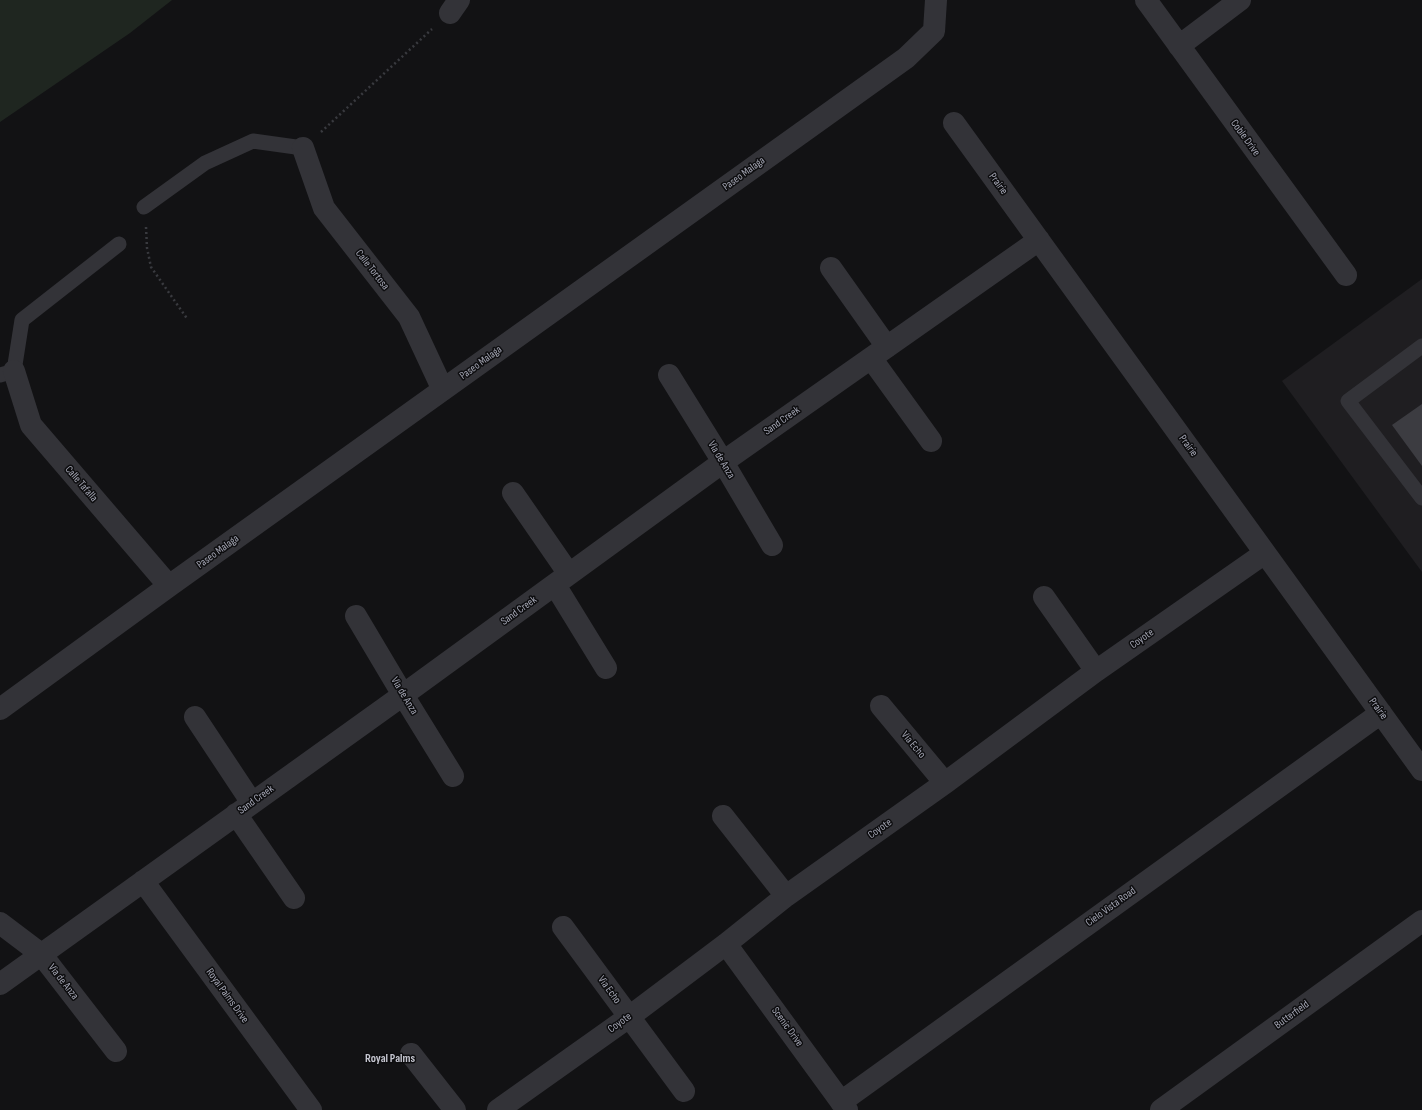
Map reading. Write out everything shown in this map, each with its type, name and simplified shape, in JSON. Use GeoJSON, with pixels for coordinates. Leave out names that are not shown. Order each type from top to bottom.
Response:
{"type":"FeatureCollection","features":[{"type":"Feature","properties":{"kind":"street","name":"Paseo Malaga"},"geometry":{"type":"LineString","coordinates":[[0,709],[169,586],[906,58],[934,31],[936,0]]}},
{"type":"Feature","properties":{"kind":"street","name":"Coble Drive"},"geometry":{"type":"LineString","coordinates":[[1146,0],[1346,275]]}},
{"type":"Feature","properties":{"kind":"street"},"geometry":{"type":"LineString","coordinates":[[1179,46],[1240,0]]}},
{"type":"Feature","properties":{"kind":"street","name":"Prairie"},"geometry":{"type":"LineString","coordinates":[[954,123],[1422,770]]}},
{"type":"Feature","properties":{"kind":"street","name":"Calle Tortosa"},"geometry":{"type":"LineString","coordinates":[[303,148],[324,208],[408,317],[443,390]]}},
{"type":"Feature","properties":{"kind":"street","name":"Sand Creek"},"geometry":{"type":"LineString","coordinates":[[0,984],[403,695],[723,462],[1039,240]]}},
{"type":"Feature","properties":{"kind":"street"},"geometry":{"type":"LineString","coordinates":[[831,268],[931,441]]}},
{"type":"Feature","properties":{"kind":"street","name":"Calle Tafalla"},"geometry":{"type":"LineString","coordinates":[[7,373],[31,425],[169,586]]}},
{"type":"Feature","properties":{"kind":"street","name":"Via de Anza"},"geometry":{"type":"LineString","coordinates":[[669,375],[772,545]]}},
{"type":"Feature","properties":{"kind":"street"},"geometry":{"type":"LineString","coordinates":[[513,493],[562,579],[606,668]]}},
{"type":"Feature","properties":{"kind":"street","name":"Coyote"},"geometry":{"type":"LineString","coordinates":[[498,1110],[629,1017],[726,944],[786,896],[945,783],[1096,671],[1265,553]]}},
{"type":"Feature","properties":{"kind":"street"},"geometry":{"type":"LineString","coordinates":[[1044,597],[1096,671]]}},
{"type":"Feature","properties":{"kind":"street","name":"Via de Anza"},"geometry":{"type":"LineString","coordinates":[[356,616],[453,776]]}},
{"type":"Feature","properties":{"kind":"street","name":"Via Echo"},"geometry":{"type":"LineString","coordinates":[[881,706],[945,783]]}},
{"type":"Feature","properties":{"kind":"street","name":"Cielo Vista Road"},"geometry":{"type":"LineString","coordinates":[[844,1106],[1381,713]]}},
{"type":"Feature","properties":{"kind":"street"},"geometry":{"type":"LineString","coordinates":[[195,717],[294,898]]}},
{"type":"Feature","properties":{"kind":"street"},"geometry":{"type":"LineString","coordinates":[[723,816],[786,896]]}},
{"type":"Feature","properties":{"kind":"street","name":"Royal Palms Drive"},"geometry":{"type":"LineString","coordinates":[[143,881],[311,1110]]}},
{"type":"Feature","properties":{"kind":"street","name":"Butterfield"},"geometry":{"type":"LineString","coordinates":[[1161,1110],[1422,921]]}},
{"type":"Feature","properties":{"kind":"street","name":"Via de Anza"},"geometry":{"type":"LineString","coordinates":[[0,923],[41,954],[116,1051]]}},
{"type":"Feature","properties":{"kind":"street","name":"Via Echo"},"geometry":{"type":"LineString","coordinates":[[563,927],[684,1091]]}},
{"type":"Feature","properties":{"kind":"street","name":"Scenic Drive"},"geometry":{"type":"LineString","coordinates":[[726,944],[844,1106]]}},
{"type":"Feature","properties":{"kind":"street"},"geometry":{"type":"LineString","coordinates":[[411,1054],[454,1110]]}},
{"type":"Feature","properties":{"kind":"lane"},"geometry":{"type":"LineString","coordinates":[[144,207],[205,163],[252,141],[303,148]]}},
{"type":"Feature","properties":{"kind":"lane"},"geometry":{"type":"LineString","coordinates":[[7,373],[22,320],[119,244]]}},
{"type":"Feature","properties":{"kind":"lane"},"geometry":{"type":"LineString","coordinates":[[1422,346],[1348,401],[1422,498]]}},
{"type":"Feature","properties":{"kind":"path"},"geometry":{"type":"LineString","coordinates":[[303,148],[454,6]]}},
{"type":"Feature","properties":{"kind":"path"},"geometry":{"type":"LineString","coordinates":[[144,207],[147,248],[151,267],[188,320]]}},
{"type":"Feature","properties":{"kind":"shaded area"},"geometry":{"type":"Polygon","coordinates":[[[0,0],[172,0],[130,33],[0,122],[0,0]]]}},
{"type":"Feature","properties":{"kind":"shaded area"},"geometry":{"type":"Polygon","coordinates":[[[1422,279],[1422,572],[1282,381],[1422,279]]]}},
{"type":"Feature","properties":{"kind":"building"},"geometry":{"type":"Polygon","coordinates":[[[1422,404],[1422,466],[1392,425],[1422,404]]]}},
{"type":"Feature","properties":{"kind":"district","name":"Royal Palms"},"geometry":{"type":"Point","coordinates":[390,1059]}}]}
